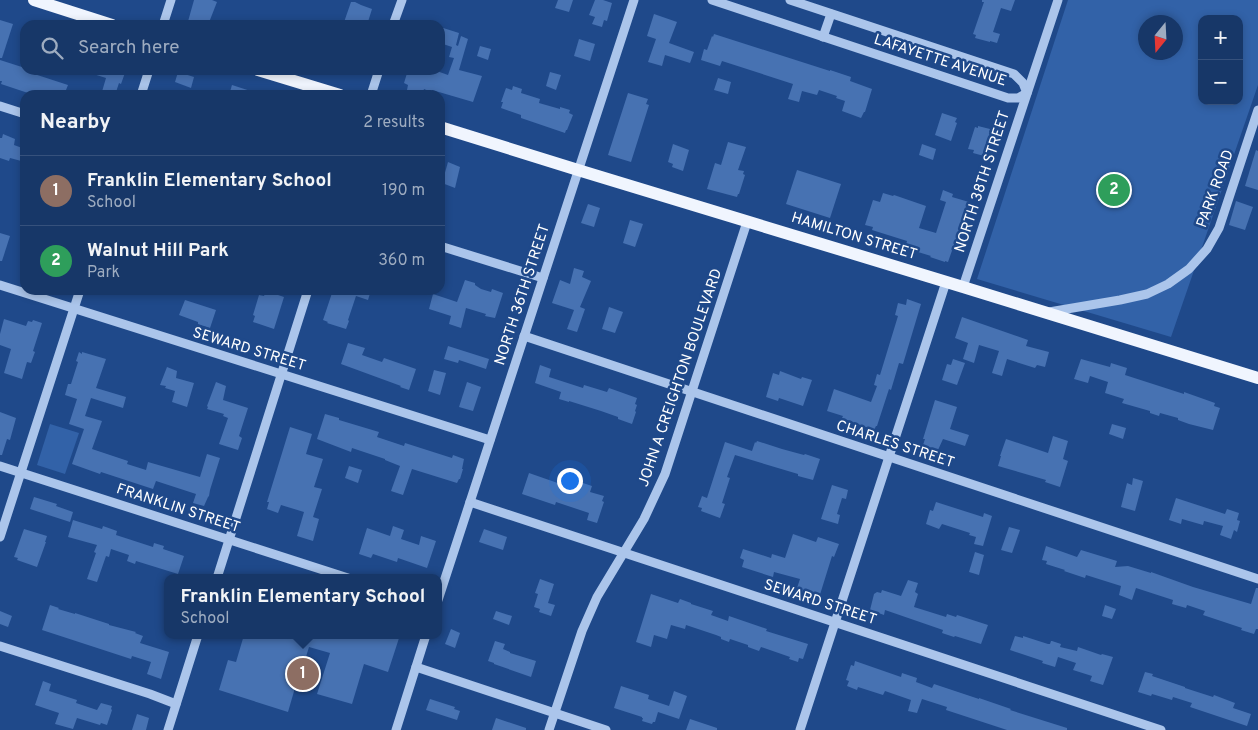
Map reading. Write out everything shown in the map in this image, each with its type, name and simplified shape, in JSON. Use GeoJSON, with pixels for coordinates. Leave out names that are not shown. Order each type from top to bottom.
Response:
{"type":"FeatureCollection","features":[{"type":"Feature","properties":{"kind":"main road"},"geometry":{"type":"LineString","coordinates":[[34,0],[96,20]]}},
{"type":"Feature","properties":{"kind":"main road"},"geometry":{"type":"LineString","coordinates":[[274,75],[324,90]]}},
{"type":"Feature","properties":{"kind":"main road","name":"HAMILTON STREET"},"geometry":{"type":"LineString","coordinates":[[445,128],[1258,378]]}},
{"type":"Feature","properties":{"kind":"street"},"geometry":{"type":"LineString","coordinates":[[165,20],[171,0]]}},
{"type":"Feature","properties":{"kind":"street"},"geometry":{"type":"LineString","coordinates":[[396,20],[402,0]]}},
{"type":"Feature","properties":{"kind":"street","name":"NORTH 36TH STREET"},"geometry":{"type":"LineString","coordinates":[[442,588],[634,0]]}},
{"type":"Feature","properties":{"kind":"street","name":"LAFAYETTE AVENUE"},"geometry":{"type":"LineString","coordinates":[[712,0],[1008,98],[1018,98],[1027,93],[1023,83],[1014,74],[790,0]]}},
{"type":"Feature","properties":{"kind":"street","name":"NORTH 38TH STREET"},"geometry":{"type":"LineString","coordinates":[[963,287],[1058,0]]}},
{"type":"Feature","properties":{"kind":"street"},"geometry":{"type":"LineString","coordinates":[[823,37],[831,14]]}},
{"type":"Feature","properties":{"kind":"street"},"geometry":{"type":"LineString","coordinates":[[143,90],[147,75]]}},
{"type":"Feature","properties":{"kind":"street"},"geometry":{"type":"LineString","coordinates":[[373,90],[377,75]]}},
{"type":"Feature","properties":{"kind":"street"},"geometry":{"type":"LineString","coordinates":[[0,106],[20,112]]}},
{"type":"Feature","properties":{"kind":"street","name":"PARK ROAD"},"geometry":{"type":"LineString","coordinates":[[1046,312],[1146,294],[1168,284],[1189,269],[1207,249],[1219,228],[1258,110]]}},
{"type":"Feature","properties":{"kind":"street","name":"JOHN A CREIGHTON BOULEVARD"},"geometry":{"type":"LineString","coordinates":[[549,730],[589,614],[597,597],[644,519],[665,474],[747,222]]}},
{"type":"Feature","properties":{"kind":"street"},"geometry":{"type":"LineString","coordinates":[[445,248],[543,278]]}},
{"type":"Feature","properties":{"kind":"street"},"geometry":{"type":"LineString","coordinates":[[800,730],[946,282]]}},
{"type":"Feature","properties":{"kind":"street","name":"SEWARD STREET"},"geometry":{"type":"LineString","coordinates":[[0,285],[20,291]]}},
{"type":"Feature","properties":{"kind":"street","name":"SEWARD STREET"},"geometry":{"type":"LineString","coordinates":[[31,295],[490,440]]}},
{"type":"Feature","properties":{"kind":"street"},"geometry":{"type":"LineString","coordinates":[[0,537],[78,295]]}},
{"type":"Feature","properties":{"kind":"street"},"geometry":{"type":"LineString","coordinates":[[218,574],[306,295]]}},
{"type":"Feature","properties":{"kind":"street","name":"CHARLES STREET"},"geometry":{"type":"LineString","coordinates":[[524,336],[1258,579]]}},
{"type":"Feature","properties":{"kind":"street","name":"FRANKLIN STREET"},"geometry":{"type":"LineString","coordinates":[[0,466],[336,574]]}},
{"type":"Feature","properties":{"kind":"street","name":"SEWARD STREET"},"geometry":{"type":"LineString","coordinates":[[470,502],[1161,730]]}},
{"type":"Feature","properties":{"kind":"street"},"geometry":{"type":"LineString","coordinates":[[168,730],[197,639]]}},
{"type":"Feature","properties":{"kind":"street"},"geometry":{"type":"LineString","coordinates":[[396,730],[425,639]]}},
{"type":"Feature","properties":{"kind":"street"},"geometry":{"type":"LineString","coordinates":[[0,646],[176,704]]}},
{"type":"Feature","properties":{"kind":"street"},"geometry":{"type":"LineString","coordinates":[[416,667],[606,730]]}},
{"type":"Feature","properties":{"kind":"shaded area"},"geometry":{"type":"Polygon","coordinates":[[[1068,0],[1258,0],[1258,85],[1171,337],[977,279],[1068,0]]]}},
{"type":"Feature","properties":{"kind":"shaded area"},"geometry":{"type":"Polygon","coordinates":[[[50,424],[79,433],[65,474],[37,465],[50,424]]]}},
{"type":"Feature","properties":{"kind":"building"},"geometry":{"type":"Polygon","coordinates":[[[194,0],[212,0],[217,2],[210,20],[188,20],[194,0]]]}},
{"type":"Feature","properties":{"kind":"building"},"geometry":{"type":"Polygon","coordinates":[[[558,0],[573,0],[569,12],[555,8],[558,0]]]}},
{"type":"Feature","properties":{"kind":"building"},"geometry":{"type":"Polygon","coordinates":[[[595,0],[612,3],[607,21],[604,20],[602,27],[592,24],[595,17],[589,15],[595,0]]]}},
{"type":"Feature","properties":{"kind":"building"},"geometry":{"type":"Polygon","coordinates":[[[982,0],[1015,0],[1011,11],[1001,8],[993,32],[1000,34],[997,43],[975,38],[976,35],[973,34],[984,2],[982,0]]]}},
{"type":"Feature","properties":{"kind":"building"},"geometry":{"type":"Polygon","coordinates":[[[351,2],[372,9],[369,20],[345,20],[351,2]]]}},
{"type":"Feature","properties":{"kind":"building"},"geometry":{"type":"Polygon","coordinates":[[[654,14],[677,22],[669,43],[694,52],[690,63],[665,55],[662,66],[648,62],[656,39],[647,36],[654,14]]]}},
{"type":"Feature","properties":{"kind":"building"},"geometry":{"type":"Polygon","coordinates":[[[0,20],[13,24],[2,58],[0,58],[0,20]]]}},
{"type":"Feature","properties":{"kind":"building"},"geometry":{"type":"Polygon","coordinates":[[[445,29],[459,33],[456,45],[458,46],[461,36],[468,39],[459,70],[482,76],[473,102],[445,94],[445,90],[407,90],[408,85],[404,83],[406,75],[448,75],[454,58],[449,57],[452,47],[445,45],[445,29]]]}},
{"type":"Feature","properties":{"kind":"building"},"geometry":{"type":"Polygon","coordinates":[[[714,34],[851,77],[850,81],[872,89],[865,112],[861,118],[842,111],[845,101],[819,90],[817,95],[802,91],[799,102],[788,99],[793,84],[722,61],[720,66],[701,60],[704,49],[707,50],[714,34]]]}},
{"type":"Feature","properties":{"kind":"building"},"geometry":{"type":"Polygon","coordinates":[[[579,39],[595,44],[590,61],[574,56],[579,39]]]}},
{"type":"Feature","properties":{"kind":"building"},"geometry":{"type":"Polygon","coordinates":[[[480,46],[491,49],[488,60],[477,56],[480,46]]]}},
{"type":"Feature","properties":{"kind":"building"},"geometry":{"type":"Polygon","coordinates":[[[0,60],[20,66],[20,75],[37,75],[68,85],[66,90],[20,90],[1,84],[2,81],[0,81],[0,60]]]}},
{"type":"Feature","properties":{"kind":"building"},"geometry":{"type":"Polygon","coordinates":[[[550,72],[561,75],[556,90],[546,86],[550,72]]]}},
{"type":"Feature","properties":{"kind":"building"},"geometry":{"type":"Polygon","coordinates":[[[96,75],[124,75],[117,90],[102,90],[106,78],[96,75]]]}},
{"type":"Feature","properties":{"kind":"building"},"geometry":{"type":"Polygon","coordinates":[[[177,75],[194,77],[191,88],[175,82],[177,75]]]}},
{"type":"Feature","properties":{"kind":"building"},"geometry":{"type":"Polygon","coordinates":[[[718,78],[731,82],[728,94],[714,90],[718,78]]]}},
{"type":"Feature","properties":{"kind":"building"},"geometry":{"type":"Polygon","coordinates":[[[232,85],[248,90],[230,90],[232,85]]]}},
{"type":"Feature","properties":{"kind":"building"},"geometry":{"type":"Polygon","coordinates":[[[513,86],[522,89],[521,93],[540,99],[539,103],[570,110],[569,113],[573,115],[565,133],[521,118],[521,115],[501,108],[506,88],[512,90],[513,86]]]}},
{"type":"Feature","properties":{"kind":"building"},"geometry":{"type":"Polygon","coordinates":[[[628,93],[648,99],[646,104],[649,105],[631,162],[608,155],[628,93]]]}},
{"type":"Feature","properties":{"kind":"building"},"geometry":{"type":"Polygon","coordinates":[[[942,113],[957,118],[951,141],[935,135],[942,113]]]}},
{"type":"Feature","properties":{"kind":"building"},"geometry":{"type":"Polygon","coordinates":[[[978,126],[990,129],[989,132],[992,133],[984,156],[973,153],[974,150],[968,149],[975,127],[978,128],[978,126]]]}},
{"type":"Feature","properties":{"kind":"building"},"geometry":{"type":"Polygon","coordinates":[[[3,134],[15,139],[14,145],[20,147],[20,161],[10,158],[9,161],[0,158],[0,138],[2,138],[3,134]]]}},
{"type":"Feature","properties":{"kind":"building"},"geometry":{"type":"Polygon","coordinates":[[[728,142],[746,147],[738,170],[744,171],[743,174],[745,175],[737,197],[707,189],[715,163],[721,165],[728,142]]]}},
{"type":"Feature","properties":{"kind":"building"},"geometry":{"type":"Polygon","coordinates":[[[673,144],[689,150],[683,171],[672,167],[673,164],[668,162],[673,144]]]}},
{"type":"Feature","properties":{"kind":"building"},"geometry":{"type":"Polygon","coordinates":[[[922,144],[936,149],[933,160],[919,155],[922,144]]]}},
{"type":"Feature","properties":{"kind":"building"},"geometry":{"type":"Polygon","coordinates":[[[1256,150],[1258,151],[1258,190],[1245,186],[1256,150]]]}},
{"type":"Feature","properties":{"kind":"building"},"geometry":{"type":"Polygon","coordinates":[[[448,162],[460,167],[455,188],[445,184],[445,172],[448,162]]]}},
{"type":"Feature","properties":{"kind":"building"},"geometry":{"type":"Polygon","coordinates":[[[797,170],[841,184],[830,218],[786,204],[797,170]]]}},
{"type":"Feature","properties":{"kind":"building"},"geometry":{"type":"Polygon","coordinates":[[[943,190],[953,194],[952,197],[969,202],[948,262],[905,248],[907,241],[872,230],[873,227],[865,225],[873,200],[880,202],[883,193],[926,206],[919,228],[936,233],[946,202],[940,200],[943,190]]]}},
{"type":"Feature","properties":{"kind":"building"},"geometry":{"type":"Polygon","coordinates":[[[1236,201],[1253,207],[1245,230],[1229,225],[1236,201]]]}},
{"type":"Feature","properties":{"kind":"building"},"geometry":{"type":"Polygon","coordinates":[[[588,204],[600,208],[594,227],[581,223],[588,204]]]}},
{"type":"Feature","properties":{"kind":"building"},"geometry":{"type":"Polygon","coordinates":[[[630,220],[643,224],[635,247],[623,243],[630,220]]]}},
{"type":"Feature","properties":{"kind":"building"},"geometry":{"type":"Polygon","coordinates":[[[0,233],[10,236],[2,261],[0,261],[0,233]]]}},
{"type":"Feature","properties":{"kind":"building"},"geometry":{"type":"Polygon","coordinates":[[[574,268],[584,271],[582,277],[591,281],[580,307],[585,309],[577,332],[567,329],[574,310],[552,303],[560,280],[570,284],[574,268]]]}},
{"type":"Feature","properties":{"kind":"building"},"geometry":{"type":"Polygon","coordinates":[[[465,280],[475,283],[481,289],[491,292],[492,289],[503,293],[495,318],[466,308],[461,328],[449,324],[451,316],[429,309],[433,295],[457,302],[465,280]]]}},
{"type":"Feature","properties":{"kind":"building"},"geometry":{"type":"Polygon","coordinates":[[[259,295],[278,295],[284,297],[274,329],[253,322],[255,316],[253,315],[259,295]]]}},
{"type":"Feature","properties":{"kind":"building"},"geometry":{"type":"Polygon","coordinates":[[[331,295],[370,295],[368,300],[356,296],[346,329],[323,320],[331,295]]]}},
{"type":"Feature","properties":{"kind":"building"},"geometry":{"type":"Polygon","coordinates":[[[907,299],[921,304],[903,364],[899,363],[877,426],[874,430],[827,411],[834,389],[871,402],[877,386],[874,385],[877,374],[880,375],[898,316],[895,315],[898,303],[906,305],[907,299]]]}},
{"type":"Feature","properties":{"kind":"building"},"geometry":{"type":"Polygon","coordinates":[[[185,300],[216,310],[210,328],[179,315],[185,300]]]}},
{"type":"Feature","properties":{"kind":"building"},"geometry":{"type":"Polygon","coordinates":[[[609,307],[623,312],[615,333],[602,329],[609,307]]]}},
{"type":"Feature","properties":{"kind":"building"},"geometry":{"type":"Polygon","coordinates":[[[962,317],[1028,340],[1026,346],[1049,352],[1045,367],[1037,365],[1035,368],[1007,359],[1002,376],[992,373],[999,351],[979,345],[974,363],[963,359],[968,343],[955,338],[962,317]]]}},
{"type":"Feature","properties":{"kind":"building"},"geometry":{"type":"Polygon","coordinates":[[[4,319],[26,326],[28,321],[32,322],[33,320],[42,323],[33,351],[35,352],[31,363],[27,362],[22,379],[4,373],[11,349],[0,345],[0,334],[4,319]]]}},
{"type":"Feature","properties":{"kind":"building"},"geometry":{"type":"Polygon","coordinates":[[[348,343],[365,348],[362,355],[382,362],[384,358],[416,369],[409,390],[341,364],[348,343]]]}},
{"type":"Feature","properties":{"kind":"building"},"geometry":{"type":"Polygon","coordinates":[[[448,346],[489,359],[486,369],[459,360],[458,363],[444,359],[448,346]]]}},
{"type":"Feature","properties":{"kind":"building"},"geometry":{"type":"Polygon","coordinates":[[[79,352],[106,359],[96,388],[126,397],[123,408],[91,398],[85,416],[102,421],[92,449],[128,461],[127,464],[146,470],[148,462],[200,477],[207,454],[220,458],[209,496],[204,506],[193,503],[196,494],[156,481],[153,489],[72,464],[84,429],[69,424],[77,399],[65,395],[68,384],[71,384],[79,352]]]}},
{"type":"Feature","properties":{"kind":"building"},"geometry":{"type":"Polygon","coordinates":[[[953,359],[965,363],[957,385],[942,380],[947,364],[951,365],[953,359]]]}},
{"type":"Feature","properties":{"kind":"building"},"geometry":{"type":"Polygon","coordinates":[[[1081,359],[1110,367],[1111,363],[1127,368],[1125,375],[1215,403],[1214,406],[1220,408],[1213,430],[1189,424],[1178,420],[1178,418],[1160,413],[1159,416],[1150,413],[1150,411],[1122,403],[1124,399],[1105,393],[1108,382],[1090,376],[1088,383],[1074,379],[1081,359]]]}},
{"type":"Feature","properties":{"kind":"building"},"geometry":{"type":"Polygon","coordinates":[[[540,365],[551,369],[549,377],[583,388],[584,385],[607,392],[609,388],[637,398],[635,404],[637,405],[636,412],[632,424],[601,411],[559,399],[561,392],[535,383],[540,365]]]}},
{"type":"Feature","properties":{"kind":"building"},"geometry":{"type":"Polygon","coordinates":[[[167,367],[177,371],[176,378],[194,383],[187,407],[172,402],[175,391],[160,385],[167,367]]]}},
{"type":"Feature","properties":{"kind":"building"},"geometry":{"type":"Polygon","coordinates":[[[434,370],[446,373],[440,395],[428,391],[434,370]]]}},
{"type":"Feature","properties":{"kind":"building"},"geometry":{"type":"Polygon","coordinates":[[[780,371],[801,379],[802,377],[812,380],[803,406],[779,398],[778,401],[766,397],[773,373],[779,375],[780,371]]]}},
{"type":"Feature","properties":{"kind":"building"},"geometry":{"type":"Polygon","coordinates":[[[216,382],[226,386],[223,400],[248,408],[239,436],[242,438],[238,450],[219,444],[228,418],[223,416],[224,414],[207,409],[216,382]]]}},
{"type":"Feature","properties":{"kind":"building"},"geometry":{"type":"Polygon","coordinates":[[[467,382],[481,387],[473,411],[459,407],[467,382]]]}},
{"type":"Feature","properties":{"kind":"building"},"geometry":{"type":"Polygon","coordinates":[[[935,400],[957,407],[950,429],[969,435],[965,446],[943,439],[938,450],[923,445],[925,439],[923,439],[935,400]]]}},
{"type":"Feature","properties":{"kind":"building"},"geometry":{"type":"Polygon","coordinates":[[[0,412],[16,418],[10,440],[7,439],[2,455],[0,455],[0,412]]]}},
{"type":"Feature","properties":{"kind":"building"},"geometry":{"type":"Polygon","coordinates":[[[325,414],[379,432],[377,437],[404,446],[405,443],[452,458],[453,455],[464,459],[460,479],[457,483],[412,469],[403,495],[391,491],[400,466],[352,448],[351,452],[317,439],[325,414]]]}},
{"type":"Feature","properties":{"kind":"building"},"geometry":{"type":"Polygon","coordinates":[[[1112,424],[1126,428],[1123,439],[1109,434],[1112,424]]]}},
{"type":"Feature","properties":{"kind":"building"},"geometry":{"type":"Polygon","coordinates":[[[290,427],[312,434],[306,454],[323,459],[314,487],[322,489],[313,517],[319,519],[313,541],[297,536],[304,512],[281,505],[278,513],[267,509],[269,502],[267,502],[290,427]]]}},
{"type":"Feature","properties":{"kind":"building"},"geometry":{"type":"Polygon","coordinates":[[[1053,436],[1068,441],[1063,459],[1068,461],[1060,487],[1045,482],[1046,480],[998,466],[1006,439],[1048,453],[1053,436]]]}},
{"type":"Feature","properties":{"kind":"building"},"geometry":{"type":"Polygon","coordinates":[[[757,441],[820,459],[813,480],[735,455],[727,477],[730,478],[722,503],[725,504],[720,518],[701,511],[702,508],[698,507],[702,496],[707,498],[725,442],[752,451],[757,441]]]}},
{"type":"Feature","properties":{"kind":"building"},"geometry":{"type":"Polygon","coordinates":[[[349,466],[362,470],[358,483],[345,478],[349,466]]]}},
{"type":"Feature","properties":{"kind":"building"},"geometry":{"type":"Polygon","coordinates":[[[529,473],[572,488],[574,480],[592,486],[590,492],[604,496],[602,501],[604,502],[597,523],[587,520],[589,513],[556,502],[555,505],[522,494],[529,473]]]}},
{"type":"Feature","properties":{"kind":"building"},"geometry":{"type":"Polygon","coordinates":[[[1133,478],[1143,481],[1135,511],[1121,507],[1127,483],[1132,485],[1133,478]]]}},
{"type":"Feature","properties":{"kind":"building"},"geometry":{"type":"Polygon","coordinates":[[[832,485],[848,490],[846,499],[842,498],[837,514],[840,515],[838,524],[821,519],[832,485]]]}},
{"type":"Feature","properties":{"kind":"building"},"geometry":{"type":"Polygon","coordinates":[[[34,497],[57,504],[56,506],[73,512],[70,522],[30,509],[34,497]]]}},
{"type":"Feature","properties":{"kind":"building"},"geometry":{"type":"Polygon","coordinates":[[[1176,498],[1225,514],[1227,509],[1239,513],[1237,520],[1240,521],[1237,532],[1234,530],[1231,539],[1220,535],[1223,526],[1204,521],[1203,525],[1182,519],[1181,524],[1169,520],[1176,498]]]}},
{"type":"Feature","properties":{"kind":"building"},"geometry":{"type":"Polygon","coordinates":[[[936,502],[983,517],[984,513],[992,516],[983,546],[974,544],[976,537],[969,535],[970,533],[942,524],[939,529],[926,524],[930,510],[933,511],[936,502]]]}},
{"type":"Feature","properties":{"kind":"building"},"geometry":{"type":"Polygon","coordinates":[[[73,520],[102,529],[103,526],[117,531],[116,535],[153,547],[154,543],[164,546],[163,549],[184,556],[178,574],[136,561],[135,564],[127,561],[129,555],[111,549],[109,557],[106,556],[97,582],[87,579],[97,545],[68,537],[73,520]]]}},
{"type":"Feature","properties":{"kind":"building"},"geometry":{"type":"Polygon","coordinates":[[[393,526],[404,530],[401,539],[419,545],[421,536],[436,541],[427,568],[398,558],[397,562],[373,554],[371,558],[359,554],[367,528],[390,536],[393,526]]]}},
{"type":"Feature","properties":{"kind":"building"},"geometry":{"type":"Polygon","coordinates":[[[1009,527],[1020,530],[1012,553],[1001,550],[1009,527]]]}},
{"type":"Feature","properties":{"kind":"building"},"geometry":{"type":"Polygon","coordinates":[[[24,529],[47,536],[37,567],[17,560],[18,558],[14,557],[24,529]]]}},
{"type":"Feature","properties":{"kind":"building"},"geometry":{"type":"Polygon","coordinates":[[[484,529],[507,537],[503,550],[479,542],[484,529]]]}},
{"type":"Feature","properties":{"kind":"building"},"geometry":{"type":"Polygon","coordinates":[[[793,534],[816,542],[818,537],[839,544],[834,557],[832,556],[818,601],[797,595],[800,579],[774,572],[773,577],[742,567],[744,560],[740,558],[743,549],[771,558],[772,554],[785,558],[793,534]]]}},
{"type":"Feature","properties":{"kind":"building"},"geometry":{"type":"Polygon","coordinates":[[[1046,546],[1077,557],[1081,550],[1117,561],[1115,567],[1128,566],[1151,572],[1251,604],[1256,588],[1258,588],[1258,629],[1256,629],[1254,634],[1241,630],[1242,628],[1203,615],[1205,611],[1187,605],[1186,608],[1172,604],[1173,600],[1136,588],[1132,600],[1119,595],[1121,586],[1086,575],[1085,578],[1046,564],[1047,561],[1042,560],[1046,546]]]}},
{"type":"Feature","properties":{"kind":"building"},"geometry":{"type":"Polygon","coordinates":[[[975,552],[984,555],[979,575],[969,572],[975,552]]]}},
{"type":"Feature","properties":{"kind":"building"},"geometry":{"type":"Polygon","coordinates":[[[540,579],[554,584],[548,603],[555,605],[551,616],[539,612],[540,609],[534,607],[538,594],[535,593],[540,579]]]}},
{"type":"Feature","properties":{"kind":"building"},"geometry":{"type":"Polygon","coordinates":[[[908,580],[918,583],[915,592],[918,594],[914,607],[946,617],[947,614],[956,617],[957,615],[988,625],[981,644],[942,633],[943,630],[885,610],[884,615],[870,610],[874,594],[877,592],[881,593],[882,590],[901,596],[908,580]]]}},
{"type":"Feature","properties":{"kind":"building"},"geometry":{"type":"Polygon","coordinates":[[[651,594],[678,603],[680,599],[713,611],[711,615],[728,621],[729,616],[767,629],[766,631],[808,644],[803,659],[799,658],[798,662],[789,659],[790,657],[761,647],[759,651],[748,647],[748,645],[730,639],[729,642],[716,635],[686,625],[685,629],[671,625],[667,639],[654,635],[651,647],[636,642],[651,594]]]}},
{"type":"Feature","properties":{"kind":"building"},"geometry":{"type":"Polygon","coordinates":[[[50,605],[136,632],[143,636],[140,643],[169,652],[161,679],[147,674],[151,662],[132,656],[131,659],[42,630],[50,605]]]}},
{"type":"Feature","properties":{"kind":"building"},"geometry":{"type":"Polygon","coordinates":[[[1105,605],[1116,609],[1112,619],[1102,616],[1105,605]]]}},
{"type":"Feature","properties":{"kind":"building"},"geometry":{"type":"Polygon","coordinates":[[[0,611],[12,616],[8,627],[0,624],[0,611]]]}},
{"type":"Feature","properties":{"kind":"building"},"geometry":{"type":"Polygon","coordinates":[[[496,611],[512,616],[509,625],[493,619],[496,611]]]}},
{"type":"Feature","properties":{"kind":"building"},"geometry":{"type":"Polygon","coordinates":[[[451,629],[460,633],[455,648],[445,644],[451,629]]]}},
{"type":"Feature","properties":{"kind":"building"},"geometry":{"type":"Polygon","coordinates":[[[1015,636],[1023,638],[1023,636],[1048,644],[1052,641],[1061,644],[1060,647],[1077,651],[1078,647],[1113,657],[1103,685],[1090,681],[1092,676],[1073,670],[1076,663],[1058,657],[1055,667],[1010,650],[1015,636]]]}},
{"type":"Feature","properties":{"kind":"building"},"geometry":{"type":"Polygon","coordinates":[[[243,639],[399,639],[388,672],[364,664],[352,704],[317,694],[330,653],[309,647],[305,660],[298,658],[291,679],[297,681],[288,712],[219,690],[228,660],[236,662],[243,639]]]}},
{"type":"Feature","properties":{"kind":"building"},"geometry":{"type":"Polygon","coordinates":[[[495,641],[505,644],[503,649],[510,653],[536,661],[531,677],[488,661],[495,641]]]}},
{"type":"Feature","properties":{"kind":"building"},"geometry":{"type":"Polygon","coordinates":[[[855,661],[901,677],[902,673],[917,678],[916,682],[932,688],[934,684],[979,698],[1067,728],[1067,730],[1007,730],[946,710],[947,707],[922,699],[917,713],[908,711],[911,700],[885,691],[883,695],[858,687],[857,690],[847,686],[849,681],[846,680],[851,665],[854,666],[855,661]]]}},
{"type":"Feature","properties":{"kind":"building"},"geometry":{"type":"Polygon","coordinates":[[[1145,672],[1185,688],[1213,697],[1214,695],[1235,703],[1233,708],[1251,714],[1247,726],[1190,707],[1192,703],[1173,697],[1172,700],[1138,692],[1145,672]]]}},
{"type":"Feature","properties":{"kind":"building"},"geometry":{"type":"Polygon","coordinates":[[[43,681],[51,684],[49,691],[77,700],[76,703],[97,710],[101,703],[112,706],[107,725],[101,723],[100,725],[77,718],[73,729],[55,724],[59,713],[35,705],[43,681]]]}},
{"type":"Feature","properties":{"kind":"building"},"geometry":{"type":"Polygon","coordinates":[[[621,686],[649,695],[648,699],[669,706],[674,691],[687,696],[679,719],[658,712],[655,722],[652,724],[642,721],[642,717],[614,708],[621,686]]]}},
{"type":"Feature","properties":{"kind":"building"},"geometry":{"type":"Polygon","coordinates":[[[430,699],[455,707],[454,709],[460,711],[457,720],[426,710],[430,699]]]}},
{"type":"Feature","properties":{"kind":"building"},"geometry":{"type":"Polygon","coordinates":[[[137,714],[149,718],[146,730],[132,730],[137,714]]]}},
{"type":"Feature","properties":{"kind":"building"},"geometry":{"type":"Polygon","coordinates":[[[496,718],[526,728],[526,730],[492,730],[496,718]]]}},
{"type":"Feature","properties":{"kind":"building"},"geometry":{"type":"Polygon","coordinates":[[[690,719],[717,728],[717,730],[686,730],[690,719]]]}},
{"type":"Feature","properties":{"kind":"place","name":"Walnut Hill Park"},"geometry":{"type":"Point","coordinates":[1114,190]}},
{"type":"Feature","properties":{"kind":"place","name":"Franklin Elementary School"},"geometry":{"type":"Point","coordinates":[303,674]}}]}
